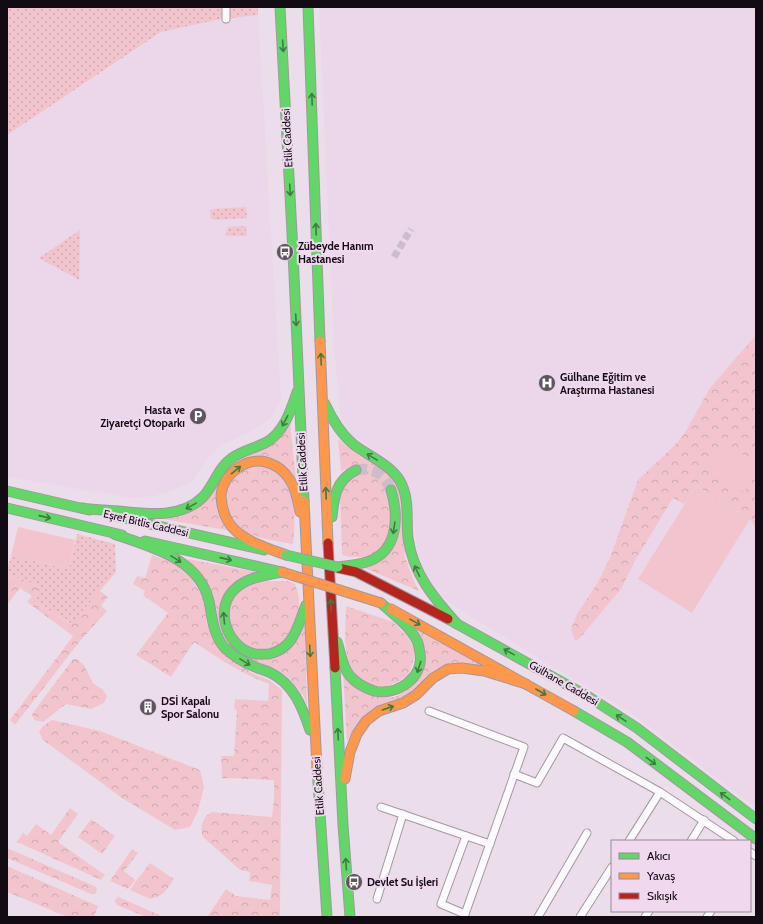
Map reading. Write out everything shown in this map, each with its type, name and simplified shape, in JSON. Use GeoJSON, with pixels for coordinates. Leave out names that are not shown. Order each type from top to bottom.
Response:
{"type":"FeatureCollection","features":[{"type":"Feature","properties":{"kind":"main road","name":"Etlik Caddesi"},"geometry":{"type":"LineString","coordinates":[[280,7],[315,744],[327,917]]}},
{"type":"Feature","properties":{"kind":"main road","name":"Etlik Caddesi"},"geometry":{"type":"LineString","coordinates":[[308,7],[328,546],[350,917]]}},
{"type":"Feature","properties":{"kind":"main road"},"geometry":{"type":"LineString","coordinates":[[82,508],[142,514],[164,514],[194,505],[208,491],[220,470],[226,463],[237,455],[268,441],[276,435],[287,416],[299,385]]}},
{"type":"Feature","properties":{"kind":"main road"},"geometry":{"type":"LineString","coordinates":[[322,398],[336,426],[343,434],[361,450],[393,472],[401,482],[405,493],[408,538],[414,566],[426,587],[457,624]]}},
{"type":"Feature","properties":{"kind":"main road"},"geometry":{"type":"LineString","coordinates":[[286,555],[241,535],[230,524],[222,507],[221,497],[221,490],[230,474],[241,465],[251,461],[270,463],[278,467],[288,477],[292,485],[305,534]]}},
{"type":"Feature","properties":{"kind":"main road"},"geometry":{"type":"LineString","coordinates":[[328,546],[336,493],[342,480],[347,474],[356,470]]}},
{"type":"Feature","properties":{"kind":"main road"},"geometry":{"type":"LineString","coordinates":[[338,568],[374,559],[380,556],[388,547],[394,533],[396,517],[395,501],[391,490]]}},
{"type":"Feature","properties":{"kind":"main road","name":"Eşref Bitlis Caddesi"},"geometry":{"type":"LineString","coordinates":[[7,491],[286,555]]}},
{"type":"Feature","properties":{"kind":"main road","name":"Eşref Bitlis Caddesi"},"geometry":{"type":"LineString","coordinates":[[7,508],[282,572],[381,603]]}},
{"type":"Feature","properties":{"kind":"main road"},"geometry":{"type":"LineString","coordinates":[[114,534],[170,555],[190,568],[200,580],[207,593],[214,628],[221,643],[231,653],[245,663],[273,674],[291,688],[299,699],[315,744]]}},
{"type":"Feature","properties":{"kind":"main road","name":"Gülhane Caddesi"},"geometry":{"type":"LineString","coordinates":[[286,555],[356,572],[439,614],[589,697],[637,728],[756,819]]}},
{"type":"Feature","properties":{"kind":"main road"},"geometry":{"type":"LineString","coordinates":[[282,572],[246,581],[237,587],[228,597],[224,610],[225,625],[229,636],[238,646],[250,653],[265,655],[278,651],[289,642],[297,630],[308,598]]}},
{"type":"Feature","properties":{"kind":"main road"},"geometry":{"type":"LineString","coordinates":[[332,625],[344,664],[350,676],[362,687],[373,691],[395,691],[410,682],[416,676],[420,666],[422,654],[418,641],[381,603]]}},
{"type":"Feature","properties":{"kind":"main road","name":"Gülhane Caddesi"},"geometry":{"type":"LineString","coordinates":[[381,603],[627,742],[756,839]]}},
{"type":"Feature","properties":{"kind":"main road"},"geometry":{"type":"LineString","coordinates":[[342,799],[350,752],[357,734],[366,721],[379,712],[403,703],[416,695],[434,678],[448,669],[462,668],[484,671],[526,684]]}},
{"type":"Feature","properties":{"kind":"street"},"geometry":{"type":"LineString","coordinates":[[226,7],[226,19]]}},
{"type":"Feature","properties":{"kind":"street"},"geometry":{"type":"LineString","coordinates":[[429,711],[524,747],[465,915],[441,904],[466,836]]}},
{"type":"Feature","properties":{"kind":"street"},"geometry":{"type":"LineString","coordinates":[[514,774],[537,783],[563,738],[660,792],[733,840]]}},
{"type":"Feature","properties":{"kind":"street"},"geometry":{"type":"LineString","coordinates":[[630,840],[660,792]]}},
{"type":"Feature","properties":{"kind":"street"},"geometry":{"type":"LineString","coordinates":[[381,807],[490,844]]}},
{"type":"Feature","properties":{"kind":"street"},"geometry":{"type":"LineString","coordinates":[[377,899],[403,814]]}},
{"type":"Feature","properties":{"kind":"street"},"geometry":{"type":"LineString","coordinates":[[692,840],[704,820]]}},
{"type":"Feature","properties":{"kind":"street"},"geometry":{"type":"LineString","coordinates":[[538,917],[587,833]]}},
{"type":"Feature","properties":{"kind":"street"},"geometry":{"type":"LineString","coordinates":[[580,917],[611,869]]}},
{"type":"Feature","properties":{"kind":"shaded area","name":"Gülhane Eğitim ve Araştırma Hastanesi"},"geometry":{"type":"Polygon","coordinates":[[[319,7],[756,7],[756,808],[627,710],[548,664],[446,600],[434,587],[424,571],[417,548],[411,501],[402,477],[390,461],[352,435],[341,418],[334,348],[319,7]]]}},
{"type":"Feature","properties":{"kind":"shaded area"},"geometry":{"type":"Polygon","coordinates":[[[258,15],[281,400],[274,413],[267,421],[248,433],[222,445],[212,454],[202,466],[198,475],[191,482],[174,490],[154,496],[132,498],[7,477],[7,135],[161,32],[216,20],[258,15]]]}},
{"type":"Feature","properties":{"kind":"green space"},"geometry":{"type":"Polygon","coordinates":[[[7,7],[258,7],[258,15],[216,20],[161,32],[7,135],[7,7]]]}},
{"type":"Feature","properties":{"kind":"green space"},"geometry":{"type":"Polygon","coordinates":[[[246,207],[247,218],[211,219],[210,211],[212,209],[246,207]]]}},
{"type":"Feature","properties":{"kind":"green space"},"geometry":{"type":"Polygon","coordinates":[[[246,226],[247,236],[226,235],[228,227],[246,226]]]}},
{"type":"Feature","properties":{"kind":"green space"},"geometry":{"type":"Polygon","coordinates":[[[80,230],[79,280],[39,258],[80,230]]]}},
{"type":"Feature","properties":{"kind":"green space"},"geometry":{"type":"Polygon","coordinates":[[[756,335],[756,529],[750,519],[696,486],[684,504],[673,498],[636,559],[621,589],[580,638],[575,641],[571,629],[577,614],[597,584],[610,558],[638,480],[674,446],[685,433],[710,388],[756,335]]]}},
{"type":"Feature","properties":{"kind":"green space"},"geometry":{"type":"Polygon","coordinates":[[[290,423],[296,479],[283,466],[265,458],[221,482],[231,531],[163,519],[182,516],[191,512],[226,469],[290,423]]]}},
{"type":"Feature","properties":{"kind":"green space"},"geometry":{"type":"Polygon","coordinates":[[[338,439],[356,454],[383,470],[396,485],[402,501],[405,557],[419,591],[362,567],[382,558],[389,552],[394,544],[399,526],[399,516],[394,488],[387,491],[392,506],[393,524],[391,533],[384,547],[374,554],[364,557],[342,555],[340,494],[346,481],[357,473],[355,467],[341,471],[338,439]]]}},
{"type":"Feature","properties":{"kind":"green space"},"geometry":{"type":"Polygon","coordinates":[[[726,443],[756,463],[756,474],[744,492],[709,468],[726,443]]]}},
{"type":"Feature","properties":{"kind":"green space"},"geometry":{"type":"Polygon","coordinates":[[[253,466],[261,466],[274,470],[279,473],[286,483],[291,496],[293,508],[293,544],[250,534],[236,523],[230,514],[226,496],[229,486],[234,478],[242,471],[253,466]]]}},
{"type":"Feature","properties":{"kind":"green space"},"geometry":{"type":"Polygon","coordinates":[[[696,486],[750,519],[692,613],[638,579],[696,486]]]}},
{"type":"Feature","properties":{"kind":"green space"},"geometry":{"type":"Polygon","coordinates":[[[18,527],[75,540],[69,569],[11,556],[18,527]]]}},
{"type":"Feature","properties":{"kind":"green space"},"geometry":{"type":"Polygon","coordinates":[[[77,534],[115,544],[116,572],[72,624],[33,601],[39,587],[25,580],[7,575],[7,570],[11,556],[69,569],[77,534]]]}},
{"type":"Feature","properties":{"kind":"green space"},"geometry":{"type":"Polygon","coordinates":[[[152,555],[173,563],[190,577],[202,595],[207,624],[213,641],[228,657],[250,672],[269,680],[282,690],[280,917],[207,917],[226,889],[236,896],[270,900],[272,885],[249,881],[250,872],[240,870],[203,837],[201,829],[204,819],[213,812],[272,817],[274,780],[222,778],[221,756],[234,756],[237,710],[234,709],[235,699],[268,701],[269,684],[240,671],[194,642],[171,677],[136,655],[168,613],[143,595],[145,591],[133,584],[137,576],[145,578],[152,555]]]}},
{"type":"Feature","properties":{"kind":"green space"},"geometry":{"type":"Polygon","coordinates":[[[188,559],[260,573],[230,590],[227,637],[267,658],[305,624],[307,705],[303,695],[289,678],[280,671],[246,658],[230,645],[221,635],[188,559]]]}},
{"type":"Feature","properties":{"kind":"green space"},"geometry":{"type":"Polygon","coordinates":[[[7,575],[25,580],[39,587],[33,601],[71,624],[100,591],[108,597],[101,606],[107,611],[80,641],[15,725],[10,720],[73,636],[27,602],[32,596],[20,588],[7,605],[7,575]]]}},
{"type":"Feature","properties":{"kind":"green space"},"geometry":{"type":"Polygon","coordinates":[[[288,581],[295,584],[299,600],[299,611],[296,625],[279,645],[266,650],[256,651],[243,644],[234,636],[227,623],[231,597],[240,588],[253,582],[288,581]]]}},
{"type":"Feature","properties":{"kind":"green space"},"geometry":{"type":"Polygon","coordinates":[[[346,606],[393,622],[407,636],[415,650],[413,662],[408,675],[398,682],[384,687],[369,685],[357,677],[348,662],[345,641],[346,606]]]}},
{"type":"Feature","properties":{"kind":"green space"},"geometry":{"type":"Polygon","coordinates":[[[417,629],[497,672],[451,663],[436,669],[425,677],[418,687],[408,695],[360,721],[347,741],[343,673],[364,693],[376,697],[395,697],[407,690],[423,644],[417,629]]]}},
{"type":"Feature","properties":{"kind":"green space"},"geometry":{"type":"Polygon","coordinates":[[[73,659],[77,659],[84,665],[93,683],[103,690],[107,696],[104,703],[91,709],[66,704],[43,722],[34,720],[32,714],[73,659]]]}},
{"type":"Feature","properties":{"kind":"green space"},"geometry":{"type":"Polygon","coordinates":[[[52,720],[100,731],[200,770],[204,787],[198,811],[190,827],[175,830],[122,798],[43,740],[39,732],[43,726],[52,720]]]}},
{"type":"Feature","properties":{"kind":"green space"},"geometry":{"type":"Polygon","coordinates":[[[70,808],[78,814],[58,842],[105,875],[101,880],[17,842],[23,833],[27,836],[36,824],[51,835],[70,808]]]}},
{"type":"Feature","properties":{"kind":"green space"},"geometry":{"type":"Polygon","coordinates":[[[91,819],[115,836],[102,854],[78,837],[91,819]]]}},
{"type":"Feature","properties":{"kind":"green space"},"geometry":{"type":"Polygon","coordinates":[[[7,848],[92,885],[97,888],[96,893],[91,894],[7,858],[7,848]]]}},
{"type":"Feature","properties":{"kind":"green space"},"geometry":{"type":"Polygon","coordinates":[[[132,849],[138,853],[124,871],[135,880],[128,889],[110,881],[132,849]]]}},
{"type":"Feature","properties":{"kind":"green space"},"geometry":{"type":"Polygon","coordinates":[[[150,863],[174,879],[164,892],[159,896],[150,899],[130,890],[150,863]]]}},
{"type":"Feature","properties":{"kind":"green space"},"geometry":{"type":"Polygon","coordinates":[[[7,866],[98,906],[94,917],[68,917],[7,892],[7,866]]]}},
{"type":"Feature","properties":{"kind":"green space"},"geometry":{"type":"Polygon","coordinates":[[[118,897],[164,917],[146,917],[117,905],[115,900],[118,897]]]}},
{"type":"Feature","properties":{"kind":"tunnel"},"geometry":{"type":"LineString","coordinates":[[394,257],[411,229]]}},
{"type":"Feature","properties":{"kind":"tunnel"},"geometry":{"type":"LineString","coordinates":[[356,470],[368,469],[377,472],[385,479],[391,490]]}},
{"type":"Feature","properties":{"kind":"traffic: fast"},"geometry":{"type":"LineString","coordinates":[[280,7],[304,501]]}},
{"type":"Feature","properties":{"kind":"traffic: fast"},"geometry":{"type":"LineString","coordinates":[[308,7],[320,341]]}},
{"type":"Feature","properties":{"kind":"traffic: fast"},"geometry":{"type":"LineString","coordinates":[[82,508],[152,514],[174,512],[185,509],[203,497],[227,462],[240,453],[272,439],[286,420],[297,392]]}},
{"type":"Feature","properties":{"kind":"traffic: fast"},"geometry":{"type":"LineString","coordinates":[[325,404],[337,426],[348,440],[385,465],[400,481],[405,495],[408,538],[415,563],[426,585],[440,605],[457,624]]}},
{"type":"Feature","properties":{"kind":"traffic: fast"},"geometry":{"type":"LineString","coordinates":[[332,517],[335,496],[340,484],[349,474],[356,470]]}},
{"type":"Feature","properties":{"kind":"traffic: fast"},"geometry":{"type":"LineString","coordinates":[[338,567],[361,564],[370,561],[382,553],[388,546],[392,538],[395,519],[395,509],[391,490]]}},
{"type":"Feature","properties":{"kind":"traffic: fast"},"geometry":{"type":"LineString","coordinates":[[7,491],[89,510]]}},
{"type":"Feature","properties":{"kind":"traffic: fast"},"geometry":{"type":"LineString","coordinates":[[7,508],[122,535]]}},
{"type":"Feature","properties":{"kind":"traffic: fast"},"geometry":{"type":"LineString","coordinates":[[110,515],[264,550]]}},
{"type":"Feature","properties":{"kind":"traffic: fast"},"geometry":{"type":"LineString","coordinates":[[114,534],[171,556],[184,564],[195,574],[204,586],[209,601],[215,631],[220,642],[242,661],[269,672],[284,682],[296,696],[304,712],[310,730]]}},
{"type":"Feature","properties":{"kind":"traffic: fast"},"geometry":{"type":"LineString","coordinates":[[145,541],[282,572]]}},
{"type":"Feature","properties":{"kind":"traffic: fast"},"geometry":{"type":"LineString","coordinates":[[286,555],[338,567]]}},
{"type":"Feature","properties":{"kind":"traffic: fast"},"geometry":{"type":"LineString","coordinates":[[282,572],[246,581],[236,588],[229,596],[225,604],[224,614],[229,633],[235,642],[253,654],[269,654],[278,651],[286,646],[293,637],[306,605]]}},
{"type":"Feature","properties":{"kind":"traffic: fast"},"geometry":{"type":"LineString","coordinates":[[337,642],[343,664],[347,672],[352,679],[361,685],[374,691],[383,692],[400,688],[407,683],[418,670],[420,662],[418,644],[406,625],[381,603]]}},
{"type":"Feature","properties":{"kind":"traffic: fast"},"geometry":{"type":"LineString","coordinates":[[448,619],[589,697],[637,728],[756,819]]}},
{"type":"Feature","properties":{"kind":"traffic: fast"},"geometry":{"type":"LineString","coordinates":[[335,668],[343,825],[350,917]]}},
{"type":"Feature","properties":{"kind":"traffic: fast"},"geometry":{"type":"LineString","coordinates":[[574,711],[627,742],[756,839]]}},
{"type":"Feature","properties":{"kind":"traffic: fast"},"geometry":{"type":"LineString","coordinates":[[317,768],[327,917]]}},
{"type":"Feature","properties":{"kind":"traffic: slow"},"geometry":{"type":"LineString","coordinates":[[320,341],[328,543]]}},
{"type":"Feature","properties":{"kind":"traffic: slow"},"geometry":{"type":"LineString","coordinates":[[286,555],[254,542],[233,529],[227,520],[223,509],[221,496],[222,488],[231,474],[245,464],[261,461],[269,463],[286,474],[290,480],[298,500],[300,512]]}},
{"type":"Feature","properties":{"kind":"traffic: slow"},"geometry":{"type":"LineString","coordinates":[[304,501],[317,768]]}},
{"type":"Feature","properties":{"kind":"traffic: slow"},"geometry":{"type":"LineString","coordinates":[[282,572],[381,603]]}},
{"type":"Feature","properties":{"kind":"traffic: slow"},"geometry":{"type":"LineString","coordinates":[[391,609],[574,711]]}},
{"type":"Feature","properties":{"kind":"traffic: slow"},"geometry":{"type":"LineString","coordinates":[[345,779],[350,752],[357,734],[366,721],[379,711],[403,703],[416,695],[433,678],[448,669],[462,668],[484,671],[526,684]]}},
{"type":"Feature","properties":{"kind":"traffic: jam"},"geometry":{"type":"LineString","coordinates":[[328,543],[335,668]]}},
{"type":"Feature","properties":{"kind":"traffic: jam"},"geometry":{"type":"LineString","coordinates":[[338,568],[356,572],[448,619]]}},
{"type":"Feature","properties":{"kind":"place","name":"Zübeyde Hanım Hastanesi"},"geometry":{"type":"Point","coordinates":[285,252]}},
{"type":"Feature","properties":{"kind":"place","name":"Gülhane Eğitim ve Araştırma Hastanesi"},"geometry":{"type":"Point","coordinates":[547,383]}},
{"type":"Feature","properties":{"kind":"place","name":"Hasta ve Ziyaretçi Otoparkı"},"geometry":{"type":"Point","coordinates":[198,416]}},
{"type":"Feature","properties":{"kind":"place","name":"DSİ Kapalı Spor Salonu"},"geometry":{"type":"Point","coordinates":[148,707]}},
{"type":"Feature","properties":{"kind":"place","name":"Devlet Su İşleri"},"geometry":{"type":"Point","coordinates":[354,882]}}]}
